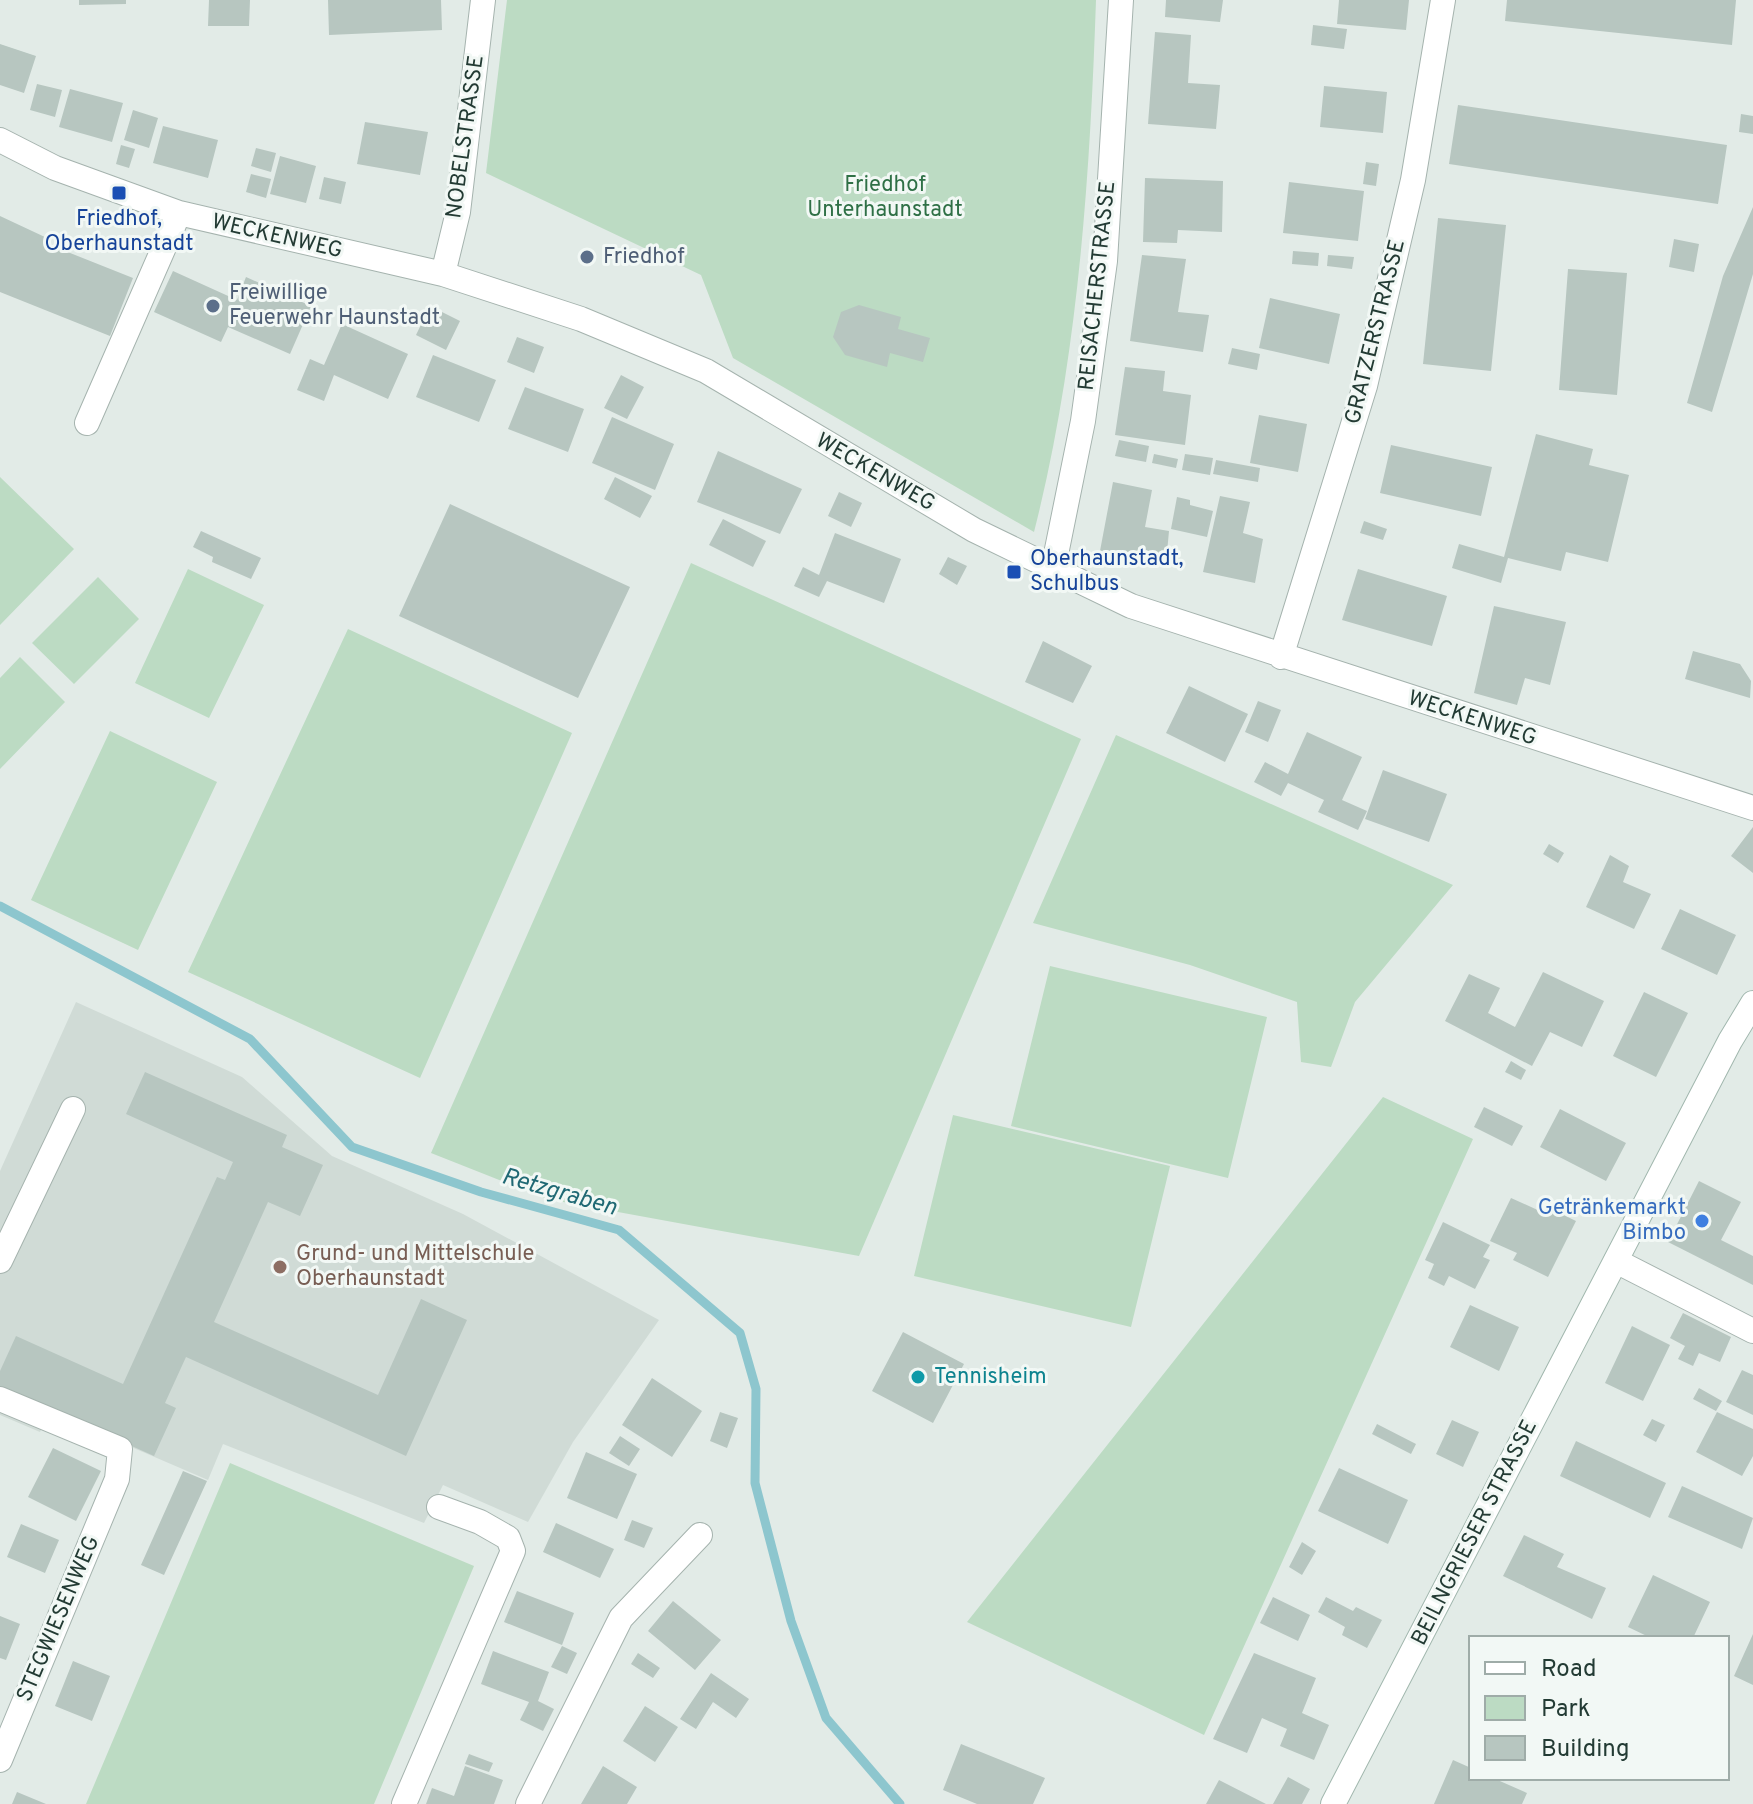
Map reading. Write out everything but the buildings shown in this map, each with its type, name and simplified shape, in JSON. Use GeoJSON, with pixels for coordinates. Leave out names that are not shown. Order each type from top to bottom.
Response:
{"type":"FeatureCollection","features":[{"type":"Feature","properties":{"kind":"street","name":"NOBELSTRASSE"},"geometry":{"type":"LineString","coordinates":[[443,274],[458,212],[483,0]]}},
{"type":"Feature","properties":{"kind":"street","name":"REISACHERSTRASSE"},"geometry":{"type":"LineString","coordinates":[[1053,569],[1083,421],[1105,261],[1121,0]]}},
{"type":"Feature","properties":{"kind":"street","name":"GRATZERSTRASSE"},"geometry":{"type":"LineString","coordinates":[[1281,657],[1365,386],[1413,180],[1443,0]]}},
{"type":"Feature","properties":{"kind":"street","name":"WECKENWEG"},"geometry":{"type":"LineString","coordinates":[[0,140],[68,173],[179,213],[443,274],[581,319],[706,371],[866,469],[1053,569],[1142,611],[1753,808]]}},
{"type":"Feature","properties":{"kind":"street"},"geometry":{"type":"LineString","coordinates":[[87,423],[179,213]]}},
{"type":"Feature","properties":{"kind":"street","name":"BEILNGRIESER STRASSE"},"geometry":{"type":"LineString","coordinates":[[1333,1804],[1730,1041],[1753,1003]]}},
{"type":"Feature","properties":{"kind":"street"},"geometry":{"type":"LineString","coordinates":[[0,1261],[73,1109]]}},
{"type":"Feature","properties":{"kind":"street"},"geometry":{"type":"LineString","coordinates":[[1616,1261],[1753,1331]]}},
{"type":"Feature","properties":{"kind":"street","name":"STEGWIESENWEG"},"geometry":{"type":"LineString","coordinates":[[0,1399],[120,1449],[117,1479],[0,1760]]}},
{"type":"Feature","properties":{"kind":"street"},"geometry":{"type":"LineString","coordinates":[[404,1804],[513,1551],[508,1538],[439,1507]]}},
{"type":"Feature","properties":{"kind":"street"},"geometry":{"type":"LineString","coordinates":[[528,1804],[621,1618],[700,1535]]}},
{"type":"Feature","properties":{"kind":"shaded area","name":"Grund- und Mittelschule Oberhaunstadt"},"geometry":{"type":"Polygon","coordinates":[[[76,1002],[242,1077],[332,1156],[463,1214],[659,1320],[573,1442],[528,1522],[443,1485],[424,1523],[223,1444],[208,1480],[50,1412],[40,1432],[0,1415],[0,1171],[76,1002]]]}},
{"type":"Feature","properties":{"kind":"green space","name":"Friedhof Unterhaunstadt"},"geometry":{"type":"Polygon","coordinates":[[[507,0],[1096,0],[1090,133],[1079,268],[1061,401],[1034,532],[733,358],[701,275],[486,173],[507,0]]]}},
{"type":"Feature","properties":{"kind":"green space"},"geometry":{"type":"Polygon","coordinates":[[[0,477],[74,549],[0,625],[0,477]]]}},
{"type":"Feature","properties":{"kind":"green space"},"geometry":{"type":"Polygon","coordinates":[[[691,563],[1081,739],[859,1256],[547,1199],[431,1153],[691,563]]]}},
{"type":"Feature","properties":{"kind":"green space"},"geometry":{"type":"Polygon","coordinates":[[[188,569],[264,605],[209,718],[135,683],[188,569]]]}},
{"type":"Feature","properties":{"kind":"green space"},"geometry":{"type":"Polygon","coordinates":[[[98,577],[139,619],[74,684],[32,643],[98,577]]]}},
{"type":"Feature","properties":{"kind":"green space"},"geometry":{"type":"Polygon","coordinates":[[[348,629],[572,733],[420,1078],[188,972],[348,629]]]}},
{"type":"Feature","properties":{"kind":"green space"},"geometry":{"type":"Polygon","coordinates":[[[20,657],[65,702],[0,769],[0,678],[20,657]]]}},
{"type":"Feature","properties":{"kind":"green space"},"geometry":{"type":"Polygon","coordinates":[[[110,731],[217,782],[138,950],[31,900],[110,731]]]}},
{"type":"Feature","properties":{"kind":"green space"},"geometry":{"type":"Polygon","coordinates":[[[1116,735],[1453,885],[1355,1002],[1331,1067],[1301,1062],[1297,1002],[1190,965],[1033,923],[1116,735]]]}},
{"type":"Feature","properties":{"kind":"green space"},"geometry":{"type":"Polygon","coordinates":[[[1050,966],[1267,1017],[1228,1178],[1011,1126],[1050,966]]]}},
{"type":"Feature","properties":{"kind":"green space"},"geometry":{"type":"Polygon","coordinates":[[[1383,1097],[1473,1139],[1204,1735],[967,1622],[1383,1097]]]}},
{"type":"Feature","properties":{"kind":"green space"},"geometry":{"type":"Polygon","coordinates":[[[953,1115],[1170,1166],[1131,1327],[914,1276],[953,1115]]]}},
{"type":"Feature","properties":{"kind":"green space"},"geometry":{"type":"Polygon","coordinates":[[[230,1463],[474,1566],[374,1804],[86,1804],[230,1463]]]}},
{"type":"Feature","properties":{"kind":"waterway","name":"Retzgraben"},"geometry":{"type":"LineString","coordinates":[[0,906],[250,1039],[352,1147],[481,1192],[619,1230],[740,1333],[756,1389],[755,1483],[791,1621],[826,1718],[900,1804]]}},
{"type":"Feature","properties":{"kind":"place","name":"Friedhof, Oberhaunstadt"},"geometry":{"type":"Point","coordinates":[119,193]}},
{"type":"Feature","properties":{"kind":"place","name":"Friedhof"},"geometry":{"type":"Point","coordinates":[587,257]}},
{"type":"Feature","properties":{"kind":"place","name":"Freiwillige Feuerwehr Haunstadt"},"geometry":{"type":"Point","coordinates":[213,306]}},
{"type":"Feature","properties":{"kind":"place","name":"Oberhaunstadt, Schulbus"},"geometry":{"type":"Point","coordinates":[1014,572]}},
{"type":"Feature","properties":{"kind":"place","name":"Getränkemarkt Bimbo"},"geometry":{"type":"Point","coordinates":[1702,1221]}},
{"type":"Feature","properties":{"kind":"place","name":"Grund- und Mittelschule Oberhaunstadt"},"geometry":{"type":"Point","coordinates":[280,1267]}},
{"type":"Feature","properties":{"kind":"place","name":"Tennisheim"},"geometry":{"type":"Point","coordinates":[918,1377]}}]}
